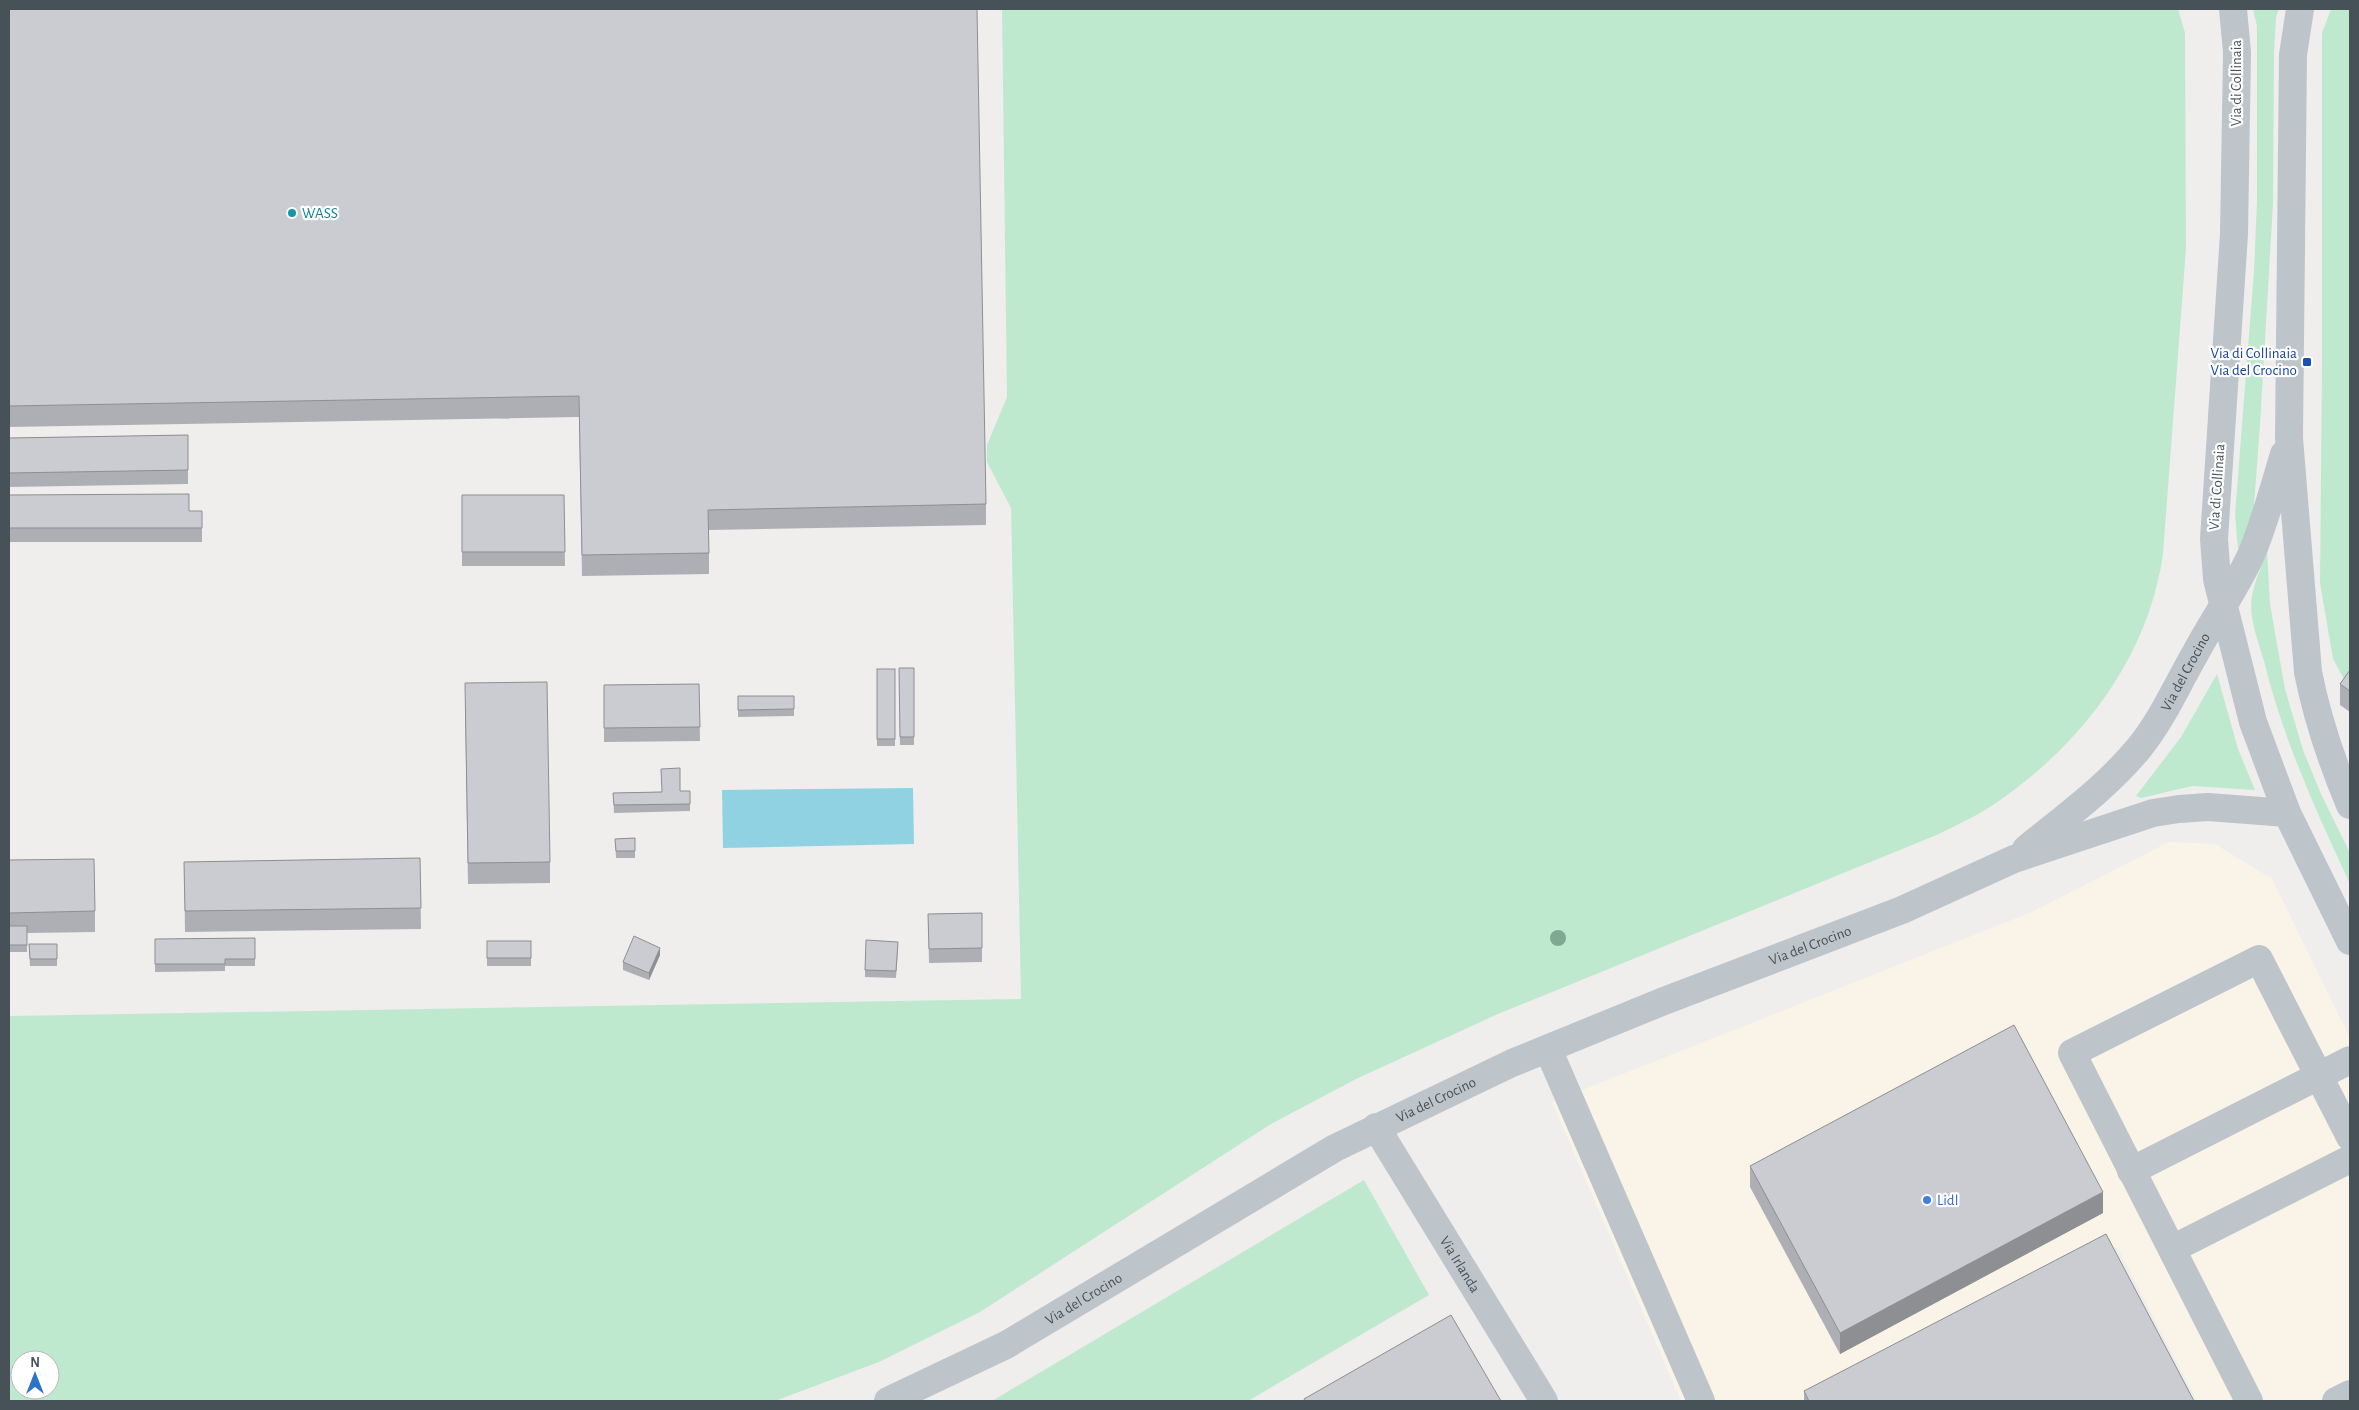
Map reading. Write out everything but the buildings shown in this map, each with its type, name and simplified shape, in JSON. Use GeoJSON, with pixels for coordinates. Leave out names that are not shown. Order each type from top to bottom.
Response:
{"type":"FeatureCollection","features":[{"type":"Feature","properties":{"kind":"street","name":"Via di Collinaia"},"geometry":{"type":"LineString","coordinates":[[2233,9],[2237,52],[2234,234],[2214,539],[2217,579],[2253,722],[2287,813],[2350,941]]}},
{"type":"Feature","properties":{"kind":"street"},"geometry":{"type":"LineString","coordinates":[[2300,9],[2293,55],[2289,438],[2308,672],[2321,726],[2350,805]]}},
{"type":"Feature","properties":{"kind":"street","name":"Via del Crocino"},"geometry":{"type":"LineString","coordinates":[[2014,859],[2098,789],[2139,748],[2155,726],[2204,637],[2224,608],[2260,534],[2289,438]]}},
{"type":"Feature","properties":{"kind":"street","name":"Via del Crocino"},"geometry":{"type":"LineString","coordinates":[[888,1401],[937,1391],[1006,1345],[1159,1256],[1293,1172],[1376,1127],[1512,1063],[1664,1001],[1902,910],[2014,859],[2166,811],[2208,807],[2287,813]]}},
{"type":"Feature","properties":{"kind":"street"},"geometry":{"type":"LineString","coordinates":[[2249,1401],[2072,1053],[2259,959],[2350,1137]]}},
{"type":"Feature","properties":{"kind":"street"},"geometry":{"type":"LineString","coordinates":[[1548,1048],[1701,1401]]}},
{"type":"Feature","properties":{"kind":"street"},"geometry":{"type":"LineString","coordinates":[[2131,1170],[2350,1060]]}},
{"type":"Feature","properties":{"kind":"street","name":"Via Irlanda"},"geometry":{"type":"LineString","coordinates":[[1376,1127],[1544,1401]]}},
{"type":"Feature","properties":{"kind":"street"},"geometry":{"type":"LineString","coordinates":[[2172,1249],[2350,1159]]}},
{"type":"Feature","properties":{"kind":"street"},"geometry":{"type":"LineString","coordinates":[[2336,1401],[2350,1394]]}},
{"type":"Feature","properties":{"kind":"shaded area"},"geometry":{"type":"Polygon","coordinates":[[[2169,842],[2215,844],[2272,879],[2350,1038],[2350,1401],[2197,1401],[2117,1247],[1825,1401],[1681,1401],[1552,1102],[2032,912],[2169,842]]]}},
{"type":"Feature","properties":{"kind":"green space"},"geometry":{"type":"Polygon","coordinates":[[[1002,9],[2178,9],[2185,33],[2186,249],[2163,554],[2155,592],[2143,628],[2126,663],[2106,695],[2083,726],[2027,780],[1989,807],[1939,834],[1498,1014],[1356,1079],[1271,1124],[980,1312],[879,1362],[775,1401],[9,1401],[9,1016],[1021,999],[1011,508],[987,462],[987,445],[1007,397],[1002,9]]]}},
{"type":"Feature","properties":{"kind":"green space"},"geometry":{"type":"Polygon","coordinates":[[[2253,9],[2279,9],[2276,17],[2274,53],[2273,204],[2253,518],[2238,549],[2235,515],[2254,271],[2257,201],[2257,26],[2253,9]]]}},
{"type":"Feature","properties":{"kind":"green space"},"geometry":{"type":"Polygon","coordinates":[[[2331,9],[2350,9],[2350,690],[2333,659],[2320,583],[2322,33],[2331,9]]]}},
{"type":"Feature","properties":{"kind":"green space"},"geometry":{"type":"Polygon","coordinates":[[[2267,550],[2270,604],[2285,689],[2303,750],[2321,794],[2350,853],[2350,884],[2313,802],[2291,747],[2272,690],[2254,626],[2251,598],[2267,550]]]}},
{"type":"Feature","properties":{"kind":"green space"},"geometry":{"type":"Polygon","coordinates":[[[2217,674],[2238,749],[2255,790],[2192,786],[2141,798],[2136,796],[2181,737],[2217,674]]]}},
{"type":"Feature","properties":{"kind":"green space"},"geometry":{"type":"Polygon","coordinates":[[[1364,1180],[1429,1295],[1248,1401],[992,1401],[1364,1180]]]}},
{"type":"Feature","properties":{"kind":"water"},"geometry":{"type":"Polygon","coordinates":[[[913,788],[914,844],[723,848],[722,790],[913,788]]]}},
{"type":"Feature","properties":{"kind":"place","name":"WASS"},"geometry":{"type":"Point","coordinates":[292,213]}},
{"type":"Feature","properties":{"kind":"place","name":"Via di Collinaia Via del Crocino"},"geometry":{"type":"Point","coordinates":[2307,362]}},
{"type":"Feature","properties":{"kind":"place","name":"Lidl"},"geometry":{"type":"Point","coordinates":[1927,1200]}}]}
